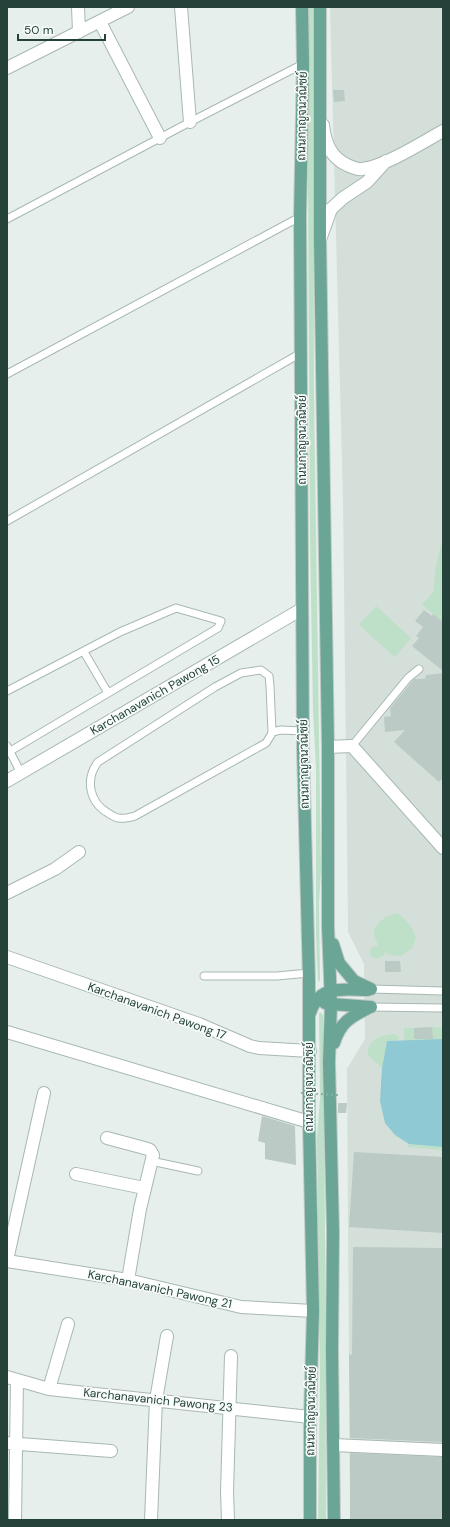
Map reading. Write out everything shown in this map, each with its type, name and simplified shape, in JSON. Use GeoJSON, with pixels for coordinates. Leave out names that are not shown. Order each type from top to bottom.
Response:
{"type":"FeatureCollection","features":[{"type":"Feature","properties":{"kind":"main road","name":"ถนนกาญจนวณิชย์"},"geometry":{"type":"LineString","coordinates":[[302,7],[303,64],[300,216],[302,353],[303,731],[309,976],[309,1122],[313,1311],[310,1417],[310,1520]]}},
{"type":"Feature","properties":{"kind":"main road","name":"ถนนกาญจนวณิชย์"},"geometry":{"type":"LineString","coordinates":[[320,7],[320,239],[328,747],[328,927],[331,990],[329,1062],[333,1232],[332,1351],[334,1520]]}},
{"type":"Feature","properties":{"kind":"main road"},"geometry":{"type":"LineString","coordinates":[[328,927],[339,963],[354,981],[371,990]]}},
{"type":"Feature","properties":{"kind":"main road"},"geometry":{"type":"LineString","coordinates":[[309,976],[312,990],[323,1002],[331,1004],[371,1006]]}},
{"type":"Feature","properties":{"kind":"main road"},"geometry":{"type":"LineString","coordinates":[[309,1016],[312,1005],[323,994],[331,990],[371,990]]}},
{"type":"Feature","properties":{"kind":"main road"},"geometry":{"type":"LineString","coordinates":[[329,1062],[339,1030],[343,1024],[371,1006]]}},
{"type":"Feature","properties":{"kind":"street"},"geometry":{"type":"LineString","coordinates":[[78,7],[79,32]]}},
{"type":"Feature","properties":{"kind":"street"},"geometry":{"type":"LineString","coordinates":[[7,68],[128,7]]}},
{"type":"Feature","properties":{"kind":"street"},"geometry":{"type":"LineString","coordinates":[[181,7],[190,122]]}},
{"type":"Feature","properties":{"kind":"street"},"geometry":{"type":"LineString","coordinates":[[100,22],[160,138]]}},
{"type":"Feature","properties":{"kind":"street"},"geometry":{"type":"LineString","coordinates":[[320,94],[324,134],[332,154],[339,161],[355,168],[362,169],[386,162],[443,131]]}},
{"type":"Feature","properties":{"kind":"street"},"geometry":{"type":"LineString","coordinates":[[320,239],[332,209],[343,198],[367,182],[386,162]]}},
{"type":"Feature","properties":{"kind":"street","name":"Karchanavanich Pawong 15"},"geometry":{"type":"LineString","coordinates":[[7,781],[302,609]]}},
{"type":"Feature","properties":{"kind":"street"},"geometry":{"type":"LineString","coordinates":[[328,747],[352,746],[443,848]]}},
{"type":"Feature","properties":{"kind":"street"},"geometry":{"type":"LineString","coordinates":[[7,893],[55,869],[79,852]]}},
{"type":"Feature","properties":{"kind":"street","name":"Karchanavanich Pawong 17"},"geometry":{"type":"LineString","coordinates":[[7,957],[199,1024],[250,1046],[259,1048],[310,1051]]}},
{"type":"Feature","properties":{"kind":"street"},"geometry":{"type":"LineString","coordinates":[[7,1032],[309,1122]]}},
{"type":"Feature","properties":{"kind":"street"},"geometry":{"type":"LineString","coordinates":[[7,1261],[44,1093]]}},
{"type":"Feature","properties":{"kind":"street"},"geometry":{"type":"LineString","coordinates":[[107,1138],[150,1150],[153,1155],[144,1188],[128,1280]]}},
{"type":"Feature","properties":{"kind":"street"},"geometry":{"type":"LineString","coordinates":[[76,1174],[144,1188]]}},
{"type":"Feature","properties":{"kind":"street","name":"Karchanavanich Pawong 21"},"geometry":{"type":"LineString","coordinates":[[7,1261],[128,1280],[241,1307],[313,1311]]}},
{"type":"Feature","properties":{"kind":"street"},"geometry":{"type":"LineString","coordinates":[[49,1389],[68,1324]]}},
{"type":"Feature","properties":{"kind":"street"},"geometry":{"type":"LineString","coordinates":[[151,1520],[156,1400],[167,1336]]}},
{"type":"Feature","properties":{"kind":"street"},"geometry":{"type":"LineString","coordinates":[[228,1520],[231,1356]]}},
{"type":"Feature","properties":{"kind":"street"},"geometry":{"type":"LineString","coordinates":[[12,1379],[12,1444],[15,1520]]}},
{"type":"Feature","properties":{"kind":"street","name":"Karchanavanich Pawong 23"},"geometry":{"type":"LineString","coordinates":[[12,1379],[49,1389],[310,1417]]}},
{"type":"Feature","properties":{"kind":"street"},"geometry":{"type":"LineString","coordinates":[[12,1444],[111,1451]]}},
{"type":"Feature","properties":{"kind":"street"},"geometry":{"type":"LineString","coordinates":[[333,1445],[443,1450]]}},
{"type":"Feature","properties":{"kind":"lane"},"geometry":{"type":"LineString","coordinates":[[7,220],[190,122],[303,64]]}},
{"type":"Feature","properties":{"kind":"lane"},"geometry":{"type":"LineString","coordinates":[[7,374],[300,216]]}},
{"type":"Feature","properties":{"kind":"lane"},"geometry":{"type":"LineString","coordinates":[[7,521],[302,353]]}},
{"type":"Feature","properties":{"kind":"lane"},"geometry":{"type":"LineString","coordinates":[[7,691],[120,632],[176,608],[221,621],[218,628],[8,750],[21,773]]}},
{"type":"Feature","properties":{"kind":"lane"},"geometry":{"type":"LineString","coordinates":[[84,652],[108,693]]}},
{"type":"Feature","properties":{"kind":"lane"},"geometry":{"type":"LineString","coordinates":[[352,746],[408,678],[419,669]]}},
{"type":"Feature","properties":{"kind":"lane"},"geometry":{"type":"LineString","coordinates":[[261,670],[269,676],[272,732],[266,743],[135,816],[120,819],[101,809],[93,798],[90,787],[91,776],[94,767],[98,762],[215,687],[241,673],[261,670]]}},
{"type":"Feature","properties":{"kind":"lane"},"geometry":{"type":"LineString","coordinates":[[272,732],[281,730],[303,731]]}},
{"type":"Feature","properties":{"kind":"lane"},"geometry":{"type":"LineString","coordinates":[[204,976],[309,976]]}},
{"type":"Feature","properties":{"kind":"lane"},"geometry":{"type":"LineString","coordinates":[[371,990],[443,991]]}},
{"type":"Feature","properties":{"kind":"lane"},"geometry":{"type":"LineString","coordinates":[[371,1006],[443,1008]]}},
{"type":"Feature","properties":{"kind":"lane"},"geometry":{"type":"LineString","coordinates":[[151,1162],[198,1171]]}},
{"type":"Feature","properties":{"kind":"path"},"geometry":{"type":"LineString","coordinates":[[301,1093],[338,1095]]}},
{"type":"Feature","properties":{"kind":"shaded area"},"geometry":{"type":"Polygon","coordinates":[[[330,7],[443,7],[443,1520],[350,1520],[347,1069],[365,1039],[364,964],[348,932],[343,501],[330,7]]]}},
{"type":"Feature","properties":{"kind":"green space"},"geometry":{"type":"Polygon","coordinates":[[[307,7],[313,7],[314,397],[321,870],[319,903],[320,980],[318,982],[316,934],[316,767],[313,711],[310,540],[307,7]]]}},
{"type":"Feature","properties":{"kind":"green space"},"geometry":{"type":"Polygon","coordinates":[[[443,540],[443,622],[422,605],[434,591],[436,565],[443,540]]]}},
{"type":"Feature","properties":{"kind":"green space"},"geometry":{"type":"Polygon","coordinates":[[[376,606],[411,638],[395,657],[359,625],[376,606]]]}},
{"type":"Feature","properties":{"kind":"green space"},"geometry":{"type":"Polygon","coordinates":[[[398,913],[409,924],[415,934],[416,938],[412,948],[401,956],[390,955],[384,952],[385,955],[379,958],[370,956],[370,950],[372,947],[378,946],[373,931],[375,927],[383,919],[398,913]]]}},
{"type":"Feature","properties":{"kind":"green space"},"geometry":{"type":"Polygon","coordinates":[[[320,1012],[323,1015],[326,1520],[318,1520],[320,1379],[317,1137],[320,1098],[320,1012]]]}},
{"type":"Feature","properties":{"kind":"green space"},"geometry":{"type":"Polygon","coordinates":[[[404,1028],[443,1028],[443,1051],[404,1053],[404,1028]]]}},
{"type":"Feature","properties":{"kind":"green space"},"geometry":{"type":"Polygon","coordinates":[[[394,1034],[399,1036],[398,1040],[387,1041],[382,1068],[368,1055],[368,1050],[372,1042],[376,1039],[394,1034]]]}},
{"type":"Feature","properties":{"kind":"green space"},"geometry":{"type":"Polygon","coordinates":[[[409,1144],[443,1147],[443,1150],[407,1147],[409,1144]]]}},
{"type":"Feature","properties":{"kind":"water"},"geometry":{"type":"Polygon","coordinates":[[[443,1039],[443,1147],[409,1144],[395,1135],[385,1123],[380,1101],[382,1068],[387,1041],[443,1039]]]}},
{"type":"Feature","properties":{"kind":"building"},"geometry":{"type":"Polygon","coordinates":[[[333,90],[344,90],[345,101],[334,102],[333,90]]]}},
{"type":"Feature","properties":{"kind":"building"},"geometry":{"type":"Polygon","coordinates":[[[424,610],[432,616],[433,614],[443,622],[443,671],[412,646],[419,638],[416,636],[423,627],[415,621],[424,610]]]}},
{"type":"Feature","properties":{"kind":"building"},"geometry":{"type":"Polygon","coordinates":[[[443,673],[443,777],[439,782],[394,742],[405,730],[385,732],[384,717],[391,716],[390,708],[414,679],[425,679],[426,675],[443,673]]]}},
{"type":"Feature","properties":{"kind":"building"},"geometry":{"type":"Polygon","coordinates":[[[385,961],[400,961],[401,972],[385,972],[385,961]]]}},
{"type":"Feature","properties":{"kind":"building"},"geometry":{"type":"Polygon","coordinates":[[[432,1027],[433,1039],[414,1039],[414,1028],[432,1027]]]}},
{"type":"Feature","properties":{"kind":"building"},"geometry":{"type":"Polygon","coordinates":[[[338,1103],[347,1103],[346,1113],[338,1113],[338,1103]]]}},
{"type":"Feature","properties":{"kind":"building"},"geometry":{"type":"Polygon","coordinates":[[[262,1116],[295,1126],[296,1165],[265,1159],[265,1143],[258,1141],[262,1116]]]}},
{"type":"Feature","properties":{"kind":"building"},"geometry":{"type":"Polygon","coordinates":[[[354,1152],[443,1157],[443,1233],[349,1227],[354,1152]]]}},
{"type":"Feature","properties":{"kind":"building"},"geometry":{"type":"Polygon","coordinates":[[[353,1247],[443,1248],[443,1442],[350,1438],[349,1354],[352,1355],[353,1247]]]}},
{"type":"Feature","properties":{"kind":"building"},"geometry":{"type":"Polygon","coordinates":[[[350,1453],[443,1457],[443,1520],[350,1520],[350,1453]]]}}]}
